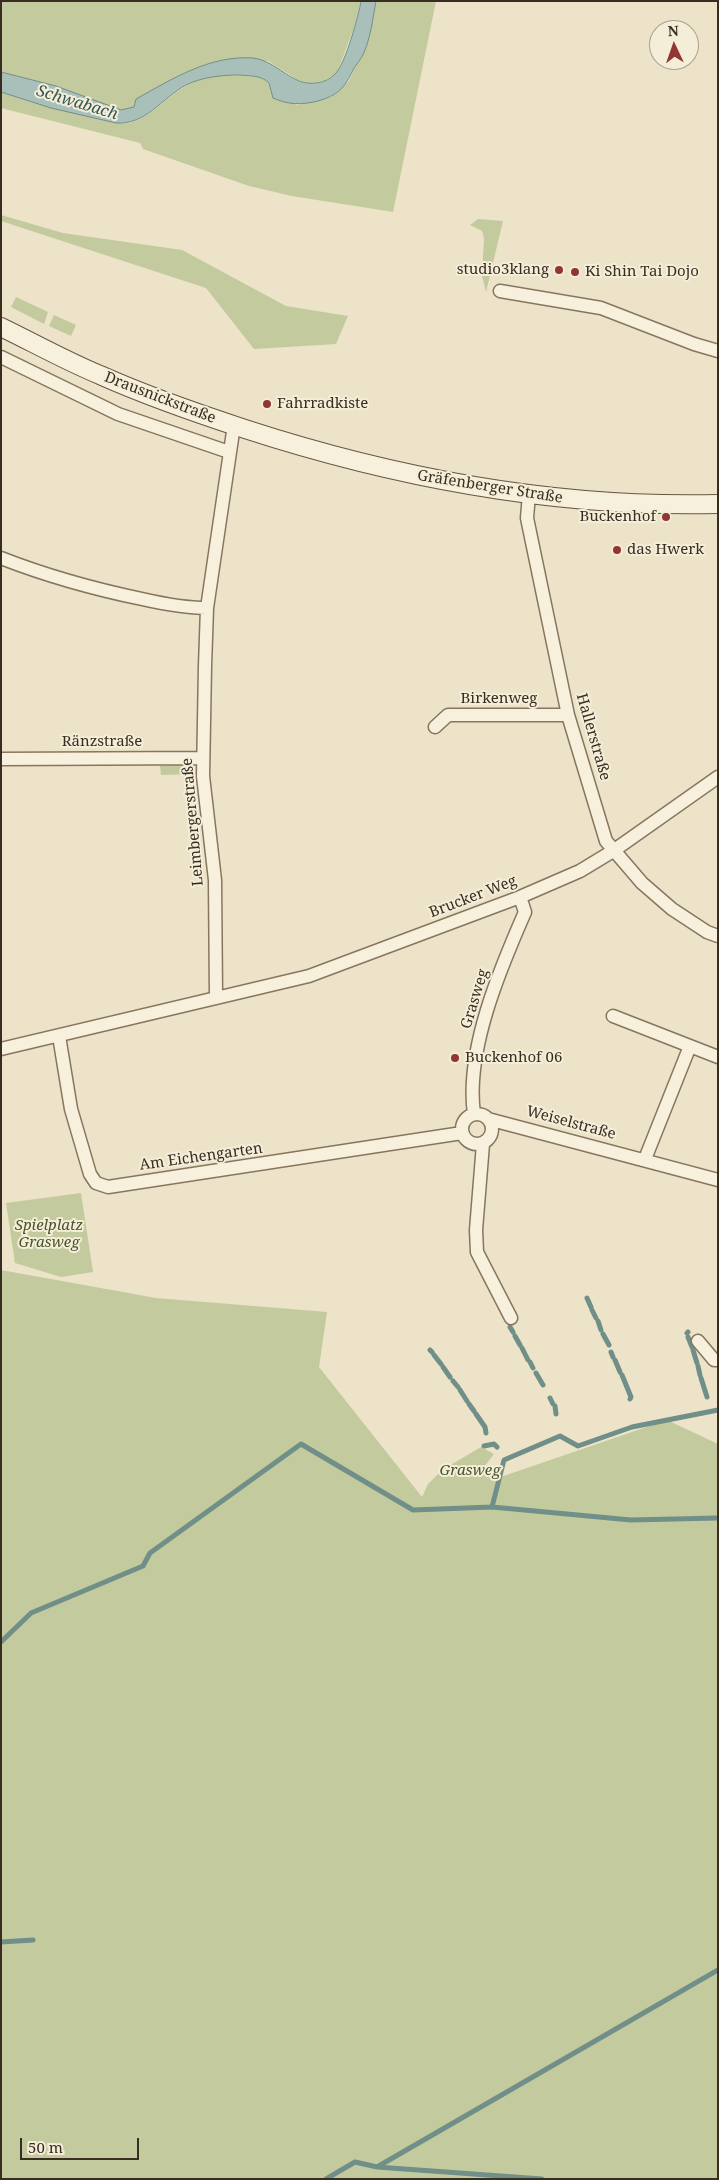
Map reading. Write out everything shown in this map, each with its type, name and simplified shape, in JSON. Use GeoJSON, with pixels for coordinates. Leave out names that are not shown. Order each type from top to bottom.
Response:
{"type":"FeatureCollection","features":[{"type":"Feature","properties":{"kind":"main road","name":"Drausnickstraße"},"geometry":{"type":"LineString","coordinates":[[1,326],[99,375],[175,406],[325,454]]}},
{"type":"Feature","properties":{"kind":"main road","name":"Gräfenberger Straße"},"geometry":{"type":"LineString","coordinates":[[325,454],[421,477],[529,494],[648,504],[718,504]]}},
{"type":"Feature","properties":{"kind":"street"},"geometry":{"type":"LineString","coordinates":[[500,292],[601,308],[694,344],[718,350]]}},
{"type":"Feature","properties":{"kind":"street","name":"Drausnickstraße"},"geometry":{"type":"LineString","coordinates":[[1,357],[118,414],[229,452]]}},
{"type":"Feature","properties":{"kind":"street","name":"Leimbergerstraße"},"geometry":{"type":"LineString","coordinates":[[216,997],[215,880],[203,758],[207,608],[234,425]]}},
{"type":"Feature","properties":{"kind":"street","name":"Hallerstraße"},"geometry":{"type":"LineString","coordinates":[[529,494],[527,518],[568,715],[606,841],[642,883],[672,909],[707,932],[718,936]]}},
{"type":"Feature","properties":{"kind":"street"},"geometry":{"type":"LineString","coordinates":[[1,558],[52,576],[109,592],[187,608],[207,608]]}},
{"type":"Feature","properties":{"kind":"street","name":"Birkenweg"},"geometry":{"type":"LineString","coordinates":[[434,727],[448,715],[568,715]]}},
{"type":"Feature","properties":{"kind":"street","name":"Ränzstraße"},"geometry":{"type":"LineString","coordinates":[[1,759],[203,758]]}},
{"type":"Feature","properties":{"kind":"street","name":"Brucker Weg"},"geometry":{"type":"LineString","coordinates":[[216,997],[309,976],[520,897],[580,871],[613,851],[718,777]]}},
{"type":"Feature","properties":{"kind":"street","name":"Grasweg"},"geometry":{"type":"LineString","coordinates":[[474,1114],[472,1096],[479,1043],[498,977],[525,912],[520,897]]}},
{"type":"Feature","properties":{"kind":"street"},"geometry":{"type":"LineString","coordinates":[[1,1049],[216,997]]}},
{"type":"Feature","properties":{"kind":"street"},"geometry":{"type":"LineString","coordinates":[[612,1016],[718,1057]]}},
{"type":"Feature","properties":{"kind":"street","name":"Am Eichengarten"},"geometry":{"type":"LineString","coordinates":[[60,1036],[71,1109],[90,1174],[96,1183],[108,1187],[462,1133]]}},
{"type":"Feature","properties":{"kind":"street"},"geometry":{"type":"LineString","coordinates":[[645,1159],[690,1046]]}},
{"type":"Feature","properties":{"kind":"street"},"geometry":{"type":"LineString","coordinates":[[474,1114],[480,1114],[488,1119],[491,1123],[491,1137],[483,1144],[468,1142],[462,1133],[463,1124],[466,1119],[474,1114]]}},
{"type":"Feature","properties":{"kind":"street","name":"Weiselstraße"},"geometry":{"type":"LineString","coordinates":[[488,1119],[645,1159],[718,1180]]}},
{"type":"Feature","properties":{"kind":"street"},"geometry":{"type":"LineString","coordinates":[[483,1144],[476,1230],[477,1252],[511,1318]]}},
{"type":"Feature","properties":{"kind":"street"},"geometry":{"type":"LineString","coordinates":[[698,1341],[714,1360],[718,1360]]}},
{"type":"Feature","properties":{"kind":"green space"},"geometry":{"type":"Polygon","coordinates":[[[1,1],[361,1],[355,25],[337,73],[324,81],[311,84],[298,80],[268,61],[224,60],[134,107],[121,111],[56,86],[1,72],[1,1]]]}},
{"type":"Feature","properties":{"kind":"green space"},"geometry":{"type":"Polygon","coordinates":[[[376,1],[436,1],[393,212],[292,196],[249,186],[143,149],[140,143],[1,108],[1,92],[26,100],[125,123],[144,117],[193,82],[225,75],[261,78],[267,81],[271,92],[297,105],[331,97],[349,81],[365,51],[376,1]]]}},
{"type":"Feature","properties":{"kind":"green space"},"geometry":{"type":"Polygon","coordinates":[[[1,215],[63,233],[182,250],[286,306],[348,316],[336,344],[254,349],[206,288],[1,221],[1,215]]]}},
{"type":"Feature","properties":{"kind":"green space"},"geometry":{"type":"Polygon","coordinates":[[[478,219],[503,221],[486,292],[482,276],[484,238],[482,231],[470,225],[478,219]]]}},
{"type":"Feature","properties":{"kind":"green space"},"geometry":{"type":"Polygon","coordinates":[[[16,297],[48,312],[44,324],[11,307],[16,297]]]}},
{"type":"Feature","properties":{"kind":"green space"},"geometry":{"type":"Polygon","coordinates":[[[54,315],[76,325],[71,336],[49,326],[54,315]]]}},
{"type":"Feature","properties":{"kind":"green space"},"geometry":{"type":"Polygon","coordinates":[[[186,765],[191,768],[192,774],[161,775],[160,766],[186,765]]]}},
{"type":"Feature","properties":{"kind":"green space","name":"Spielplatz Grasweg"},"geometry":{"type":"Polygon","coordinates":[[[81,1193],[93,1272],[61,1277],[15,1263],[6,1203],[81,1193]]]}},
{"type":"Feature","properties":{"kind":"green space"},"geometry":{"type":"Polygon","coordinates":[[[1,1270],[156,1298],[327,1312],[319,1367],[422,1497],[428,1484],[442,1470],[481,1447],[494,1454],[484,1467],[492,1480],[667,1420],[718,1444],[718,2179],[1,2179],[1,1270]]]}},
{"type":"Feature","properties":{"kind":"water","name":"Schwabach"},"geometry":{"type":"Polygon","coordinates":[[[361,1],[376,1],[364,53],[343,87],[335,94],[318,101],[301,104],[284,102],[273,98],[269,83],[255,76],[219,76],[205,78],[186,85],[153,110],[136,120],[116,123],[51,108],[1,92],[1,72],[56,86],[121,110],[134,107],[136,99],[178,76],[207,64],[237,58],[253,58],[265,61],[302,82],[323,82],[332,77],[340,68],[355,28],[361,1]]]}},
{"type":"Feature","properties":{"kind":"waterway"},"geometry":{"type":"LineString","coordinates":[[587,1298],[591,1307]]}},
{"type":"Feature","properties":{"kind":"waterway"},"geometry":{"type":"LineString","coordinates":[[592,1310],[596,1318]]}},
{"type":"Feature","properties":{"kind":"waterway"},"geometry":{"type":"LineString","coordinates":[[598,1321],[601,1330]]}},
{"type":"Feature","properties":{"kind":"waterway"},"geometry":{"type":"LineString","coordinates":[[510,1327],[513,1332]]}},
{"type":"Feature","properties":{"kind":"waterway"},"geometry":{"type":"LineString","coordinates":[[603,1334],[609,1345]]}},
{"type":"Feature","properties":{"kind":"waterway"},"geometry":{"type":"LineString","coordinates":[[515,1336],[520,1345]]}},
{"type":"Feature","properties":{"kind":"waterway"},"geometry":{"type":"LineString","coordinates":[[688,1337],[692,1347]]}},
{"type":"Feature","properties":{"kind":"waterway"},"geometry":{"type":"LineString","coordinates":[[522,1348],[528,1360]]}},
{"type":"Feature","properties":{"kind":"waterway"},"geometry":{"type":"LineString","coordinates":[[693,1350],[697,1363]]}},
{"type":"Feature","properties":{"kind":"waterway"},"geometry":{"type":"LineString","coordinates":[[611,1352],[613,1357]]}},
{"type":"Feature","properties":{"kind":"waterway"},"geometry":{"type":"LineString","coordinates":[[434,1355],[441,1364]]}},
{"type":"Feature","properties":{"kind":"waterway"},"geometry":{"type":"LineString","coordinates":[[615,1360],[620,1372]]}},
{"type":"Feature","properties":{"kind":"waterway"},"geometry":{"type":"LineString","coordinates":[[530,1362],[533,1368]]}},
{"type":"Feature","properties":{"kind":"waterway"},"geometry":{"type":"LineString","coordinates":[[698,1366],[700,1375]]}},
{"type":"Feature","properties":{"kind":"waterway"},"geometry":{"type":"LineString","coordinates":[[443,1367],[450,1377]]}},
{"type":"Feature","properties":{"kind":"waterway"},"geometry":{"type":"LineString","coordinates":[[536,1373],[543,1385]]}},
{"type":"Feature","properties":{"kind":"waterway"},"geometry":{"type":"LineString","coordinates":[[622,1375],[631,1397],[630,1399]]}},
{"type":"Feature","properties":{"kind":"waterway"},"geometry":{"type":"LineString","coordinates":[[701,1378],[707,1397]]}},
{"type":"Feature","properties":{"kind":"waterway"},"geometry":{"type":"LineString","coordinates":[[453,1381],[458,1387]]}},
{"type":"Feature","properties":{"kind":"waterway"},"geometry":{"type":"LineString","coordinates":[[460,1390],[467,1401]]}},
{"type":"Feature","properties":{"kind":"waterway"},"geometry":{"type":"LineString","coordinates":[[550,1398],[553,1404]]}},
{"type":"Feature","properties":{"kind":"waterway"},"geometry":{"type":"LineString","coordinates":[[469,1404],[474,1411]]}},
{"type":"Feature","properties":{"kind":"waterway"},"geometry":{"type":"LineString","coordinates":[[555,1406],[556,1414]]}},
{"type":"Feature","properties":{"kind":"waterway"},"geometry":{"type":"LineString","coordinates":[[1,1642],[31,1613],[143,1566],[150,1553],[301,1444],[413,1510],[492,1507],[504,1460],[560,1436],[578,1446],[632,1427],[718,1410]]}},
{"type":"Feature","properties":{"kind":"waterway"},"geometry":{"type":"LineString","coordinates":[[476,1414],[485,1427],[486,1433]]}},
{"type":"Feature","properties":{"kind":"waterway"},"geometry":{"type":"LineString","coordinates":[[484,1446],[494,1444],[497,1447]]}},
{"type":"Feature","properties":{"kind":"waterway"},"geometry":{"type":"LineString","coordinates":[[492,1507],[631,1520],[718,1518]]}},
{"type":"Feature","properties":{"kind":"waterway"},"geometry":{"type":"LineString","coordinates":[[1,1942],[33,1940]]}},
{"type":"Feature","properties":{"kind":"waterway"},"geometry":{"type":"LineString","coordinates":[[377,2167],[718,1970]]}},
{"type":"Feature","properties":{"kind":"waterway"},"geometry":{"type":"LineString","coordinates":[[326,2179],[355,2162],[377,2167],[542,2179]]}},
{"type":"Feature","properties":{"kind":"place","name":"studio3klang"},"geometry":{"type":"Point","coordinates":[559,270]}},
{"type":"Feature","properties":{"kind":"place","name":"Ki Shin Tai Dojo"},"geometry":{"type":"Point","coordinates":[575,272]}},
{"type":"Feature","properties":{"kind":"place","name":"Fahrradkiste"},"geometry":{"type":"Point","coordinates":[267,404]}},
{"type":"Feature","properties":{"kind":"place","name":"Buckenhof"},"geometry":{"type":"Point","coordinates":[666,517]}},
{"type":"Feature","properties":{"kind":"place","name":"das Hwerk"},"geometry":{"type":"Point","coordinates":[617,550]}},
{"type":"Feature","properties":{"kind":"place","name":"Buckenhof 06"},"geometry":{"type":"Point","coordinates":[455,1058]}}]}
